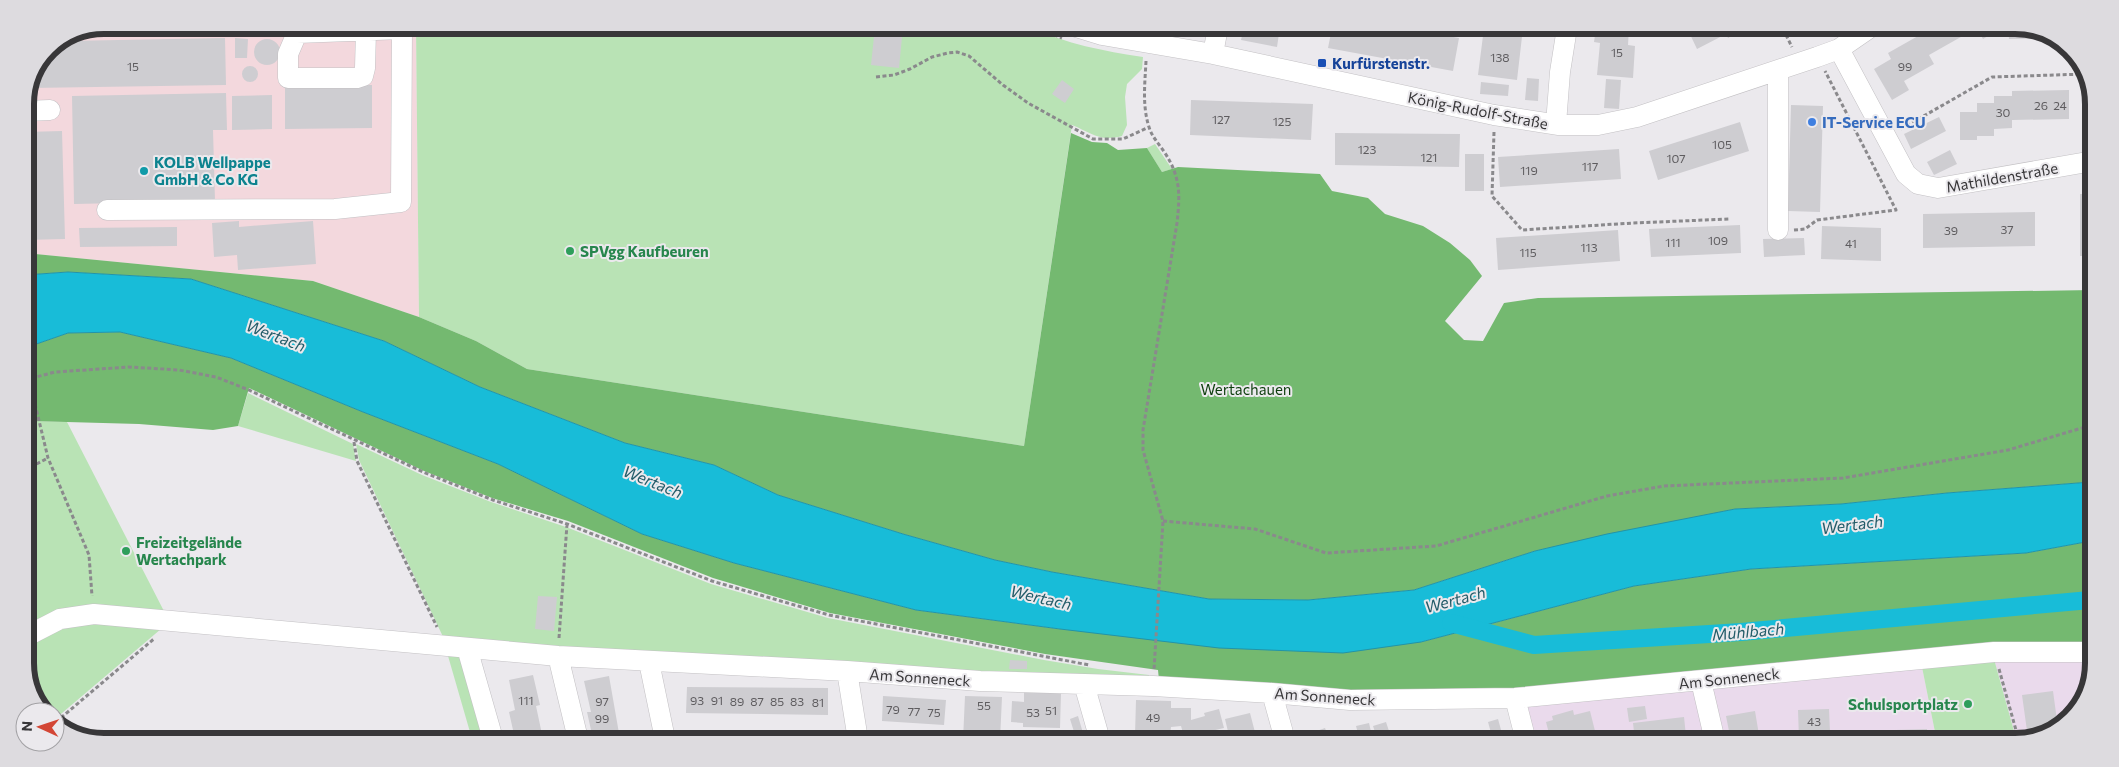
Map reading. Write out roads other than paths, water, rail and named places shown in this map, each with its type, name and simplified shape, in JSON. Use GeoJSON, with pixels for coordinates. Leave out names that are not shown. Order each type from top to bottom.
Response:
{"type":"FeatureCollection","features":[{"type":"Feature","properties":{"kind":"street"},"geometry":{"type":"LineString","coordinates":[[107,210],[335,209],[401,202],[402,34]]}},
{"type":"Feature","properties":{"kind":"street","name":"König-Rudolf-Straße"},"geometry":{"type":"LineString","coordinates":[[1099,34],[1213,54],[1494,115],[1556,124],[1598,125],[1637,117],[1818,58],[1839,49],[1861,34]]}},
{"type":"Feature","properties":{"kind":"street"},"geometry":{"type":"LineString","coordinates":[[1213,54],[1217,34]]}},
{"type":"Feature","properties":{"kind":"street"},"geometry":{"type":"LineString","coordinates":[[1556,124],[1560,72],[1566,34]]}},
{"type":"Feature","properties":{"kind":"street","name":"Mathildenstraße"},"geometry":{"type":"LineString","coordinates":[[1839,49],[1906,174],[1918,184],[1938,188],[2085,162]]}},
{"type":"Feature","properties":{"kind":"street"},"geometry":{"type":"LineString","coordinates":[[1778,70],[1778,230]]}},
{"type":"Feature","properties":{"kind":"street"},"geometry":{"type":"LineString","coordinates":[[34,111],[50,110]]}},
{"type":"Feature","properties":{"kind":"street","name":"Am Sonneneck"},"geometry":{"type":"LineString","coordinates":[[34,632],[60,619],[94,614],[558,656],[847,671],[980,681],[1272,693],[1350,700],[1515,698],[1701,682],[1994,652],[2085,652]]}},
{"type":"Feature","properties":{"kind":"street"},"geometry":{"type":"LineString","coordinates":[[468,648],[491,733]]}},
{"type":"Feature","properties":{"kind":"street"},"geometry":{"type":"LineString","coordinates":[[558,656],[577,733]]}},
{"type":"Feature","properties":{"kind":"street"},"geometry":{"type":"LineString","coordinates":[[649,662],[664,733]]}},
{"type":"Feature","properties":{"kind":"street"},"geometry":{"type":"LineString","coordinates":[[847,671],[856,733]]}},
{"type":"Feature","properties":{"kind":"street"},"geometry":{"type":"LineString","coordinates":[[1701,682],[1713,733]]}},
{"type":"Feature","properties":{"kind":"street"},"geometry":{"type":"LineString","coordinates":[[1084,684],[1098,733]]}},
{"type":"Feature","properties":{"kind":"street"},"geometry":{"type":"LineString","coordinates":[[1272,693],[1283,733]]}},
{"type":"Feature","properties":{"kind":"street"},"geometry":{"type":"LineString","coordinates":[[1515,698],[1524,733]]}},
{"type":"Feature","properties":{"kind":"water","name":"Wertach"},"geometry":{"type":"Polygon","coordinates":[[[68,272],[191,279],[384,341],[480,387],[625,443],[714,465],[778,495],[995,560],[1052,572],[1209,599],[1308,600],[1414,590],[1535,551],[1607,534],[1735,509],[1841,504],[1947,493],[2085,482],[2085,542],[2026,553],[1751,569],[1634,586],[1421,642],[1343,653],[1219,648],[1060,629],[916,610],[734,563],[642,534],[498,464],[231,358],[120,332],[68,333],[34,345],[34,274],[68,272]]]}},
{"type":"Feature","properties":{"kind":"waterway","name":"Mühlbach"},"geometry":{"type":"LineString","coordinates":[[1451,623],[1534,645],[1741,632],[2085,600]]}},
{"type":"Feature","properties":{"kind":"place","name":"Kurfürstenstr."},"geometry":{"type":"Point","coordinates":[1322,63]}},
{"type":"Feature","properties":{"kind":"place","name":"IT-Service ECU"},"geometry":{"type":"Point","coordinates":[1812,122]}},
{"type":"Feature","properties":{"kind":"place","name":"KOLB Wellpappe GmbH & Co KG"},"geometry":{"type":"Point","coordinates":[144,171]}},
{"type":"Feature","properties":{"kind":"place","name":"SPVgg Kaufbeuren"},"geometry":{"type":"Point","coordinates":[570,251]}},
{"type":"Feature","properties":{"kind":"place","name":"Freizeitgelände Wertachpark"},"geometry":{"type":"Point","coordinates":[126,551]}},
{"type":"Feature","properties":{"kind":"place","name":"Schulsportplatz"},"geometry":{"type":"Point","coordinates":[1968,704]}},
{"type":"Feature","properties":{"kind":"park label","name":"Wertachauen"},"geometry":{"type":"Point","coordinates":[1246,389]}}]}
